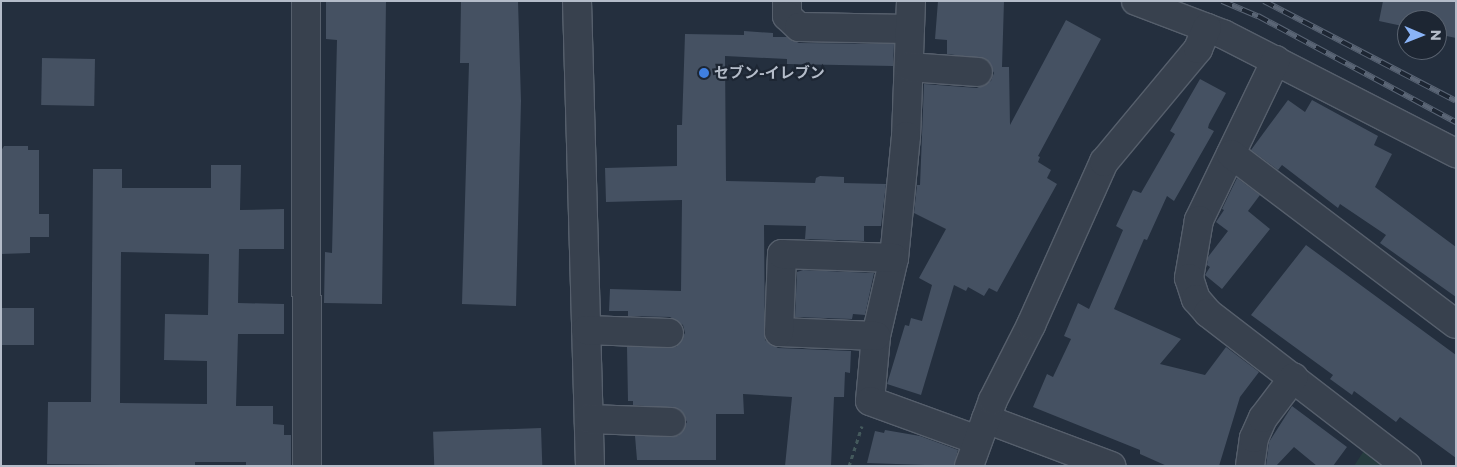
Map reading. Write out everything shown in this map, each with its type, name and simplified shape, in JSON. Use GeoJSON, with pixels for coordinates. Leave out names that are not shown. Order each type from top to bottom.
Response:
{"type":"FeatureCollection","features":[{"type":"Feature","properties":{"kind":"street"},"geometry":{"type":"LineString","coordinates":[[306,1],[307,466]]}},
{"type":"Feature","properties":{"kind":"street"},"geometry":{"type":"LineString","coordinates":[[578,1],[590,466]]}},
{"type":"Feature","properties":{"kind":"street"},"geometry":{"type":"LineString","coordinates":[[787,1],[786,16],[799,27],[910,29]]}},
{"type":"Feature","properties":{"kind":"street"},"geometry":{"type":"LineString","coordinates":[[911,1],[906,136],[894,258],[876,336],[870,402],[981,429],[1111,466]]}},
{"type":"Feature","properties":{"kind":"street"},"geometry":{"type":"LineString","coordinates":[[1136,1],[1207,28],[1276,60],[1456,153]]}},
{"type":"Feature","properties":{"kind":"street"},"geometry":{"type":"LineString","coordinates":[[969,466],[981,429],[1104,162],[1198,49],[1207,28]]}},
{"type":"Feature","properties":{"kind":"street"},"geometry":{"type":"LineString","coordinates":[[1276,60],[1199,220],[1189,278],[1196,300],[1208,313],[1294,377],[1407,466]]}},
{"type":"Feature","properties":{"kind":"street"},"geometry":{"type":"LineString","coordinates":[[909,67],[978,72]]}},
{"type":"Feature","properties":{"kind":"street"},"geometry":{"type":"LineString","coordinates":[[1231,154],[1456,324]]}},
{"type":"Feature","properties":{"kind":"street"},"geometry":{"type":"LineString","coordinates":[[876,336],[779,332],[782,254],[894,258]]}},
{"type":"Feature","properties":{"kind":"street"},"geometry":{"type":"LineString","coordinates":[[586,330],[670,333]]}},
{"type":"Feature","properties":{"kind":"street"},"geometry":{"type":"LineString","coordinates":[[1250,466],[1254,438],[1263,418],[1294,377]]}},
{"type":"Feature","properties":{"kind":"street"},"geometry":{"type":"LineString","coordinates":[[589,419],[671,422]]}},
{"type":"Feature","properties":{"kind":"path"},"geometry":{"type":"LineString","coordinates":[[849,466],[870,402]]}},
{"type":"Feature","properties":{"kind":"green space"},"geometry":{"type":"Polygon","coordinates":[[[1369,443],[1397,466],[1354,466],[1369,443]]]}},
{"type":"Feature","properties":{"kind":"building"},"geometry":{"type":"Polygon","coordinates":[[[326,1],[386,1],[382,304],[324,303],[325,252],[332,253],[337,40],[326,39],[326,1]]]}},
{"type":"Feature","properties":{"kind":"building"},"geometry":{"type":"Polygon","coordinates":[[[461,1],[518,1],[521,101],[516,306],[462,304],[469,63],[460,63],[461,1]]]}},
{"type":"Feature","properties":{"kind":"building"},"geometry":{"type":"Polygon","coordinates":[[[938,1],[1004,1],[1002,67],[1009,67],[1010,125],[1066,20],[1101,39],[1038,156],[1040,157],[1038,162],[1051,170],[1047,178],[1057,184],[997,292],[989,288],[984,296],[968,287],[966,291],[954,285],[921,395],[887,384],[905,325],[909,326],[911,318],[922,321],[932,285],[919,278],[946,229],[914,213],[917,185],[920,185],[924,84],[977,88],[991,81],[994,73],[986,59],[947,54],[947,40],[935,39],[938,1]]]}},
{"type":"Feature","properties":{"kind":"building"},"geometry":{"type":"Polygon","coordinates":[[[1383,1],[1456,1],[1456,38],[1447,36],[1447,10],[1397,10],[1397,25],[1379,21],[1383,1]]]}},
{"type":"Feature","properties":{"kind":"building"},"geometry":{"type":"Polygon","coordinates":[[[744,31],[773,33],[773,37],[787,37],[799,43],[894,44],[893,66],[787,64],[787,59],[725,56],[726,181],[815,183],[816,178],[820,176],[844,177],[844,183],[886,184],[881,226],[864,226],[864,241],[805,239],[806,226],[764,225],[765,340],[778,348],[851,351],[850,373],[845,372],[844,397],[834,397],[831,466],[785,466],[792,397],[743,394],[744,414],[716,414],[716,460],[637,460],[635,436],[678,436],[687,422],[679,409],[633,405],[633,401],[628,401],[627,347],[676,347],[685,333],[683,325],[670,317],[628,316],[628,311],[609,311],[610,289],[681,291],[682,200],[606,202],[605,168],[677,166],[677,125],[682,125],[685,34],[744,35],[744,31]]]}},
{"type":"Feature","properties":{"kind":"building"},"geometry":{"type":"Polygon","coordinates":[[[42,58],[95,59],[94,106],[41,105],[42,58]]]}},
{"type":"Feature","properties":{"kind":"building"},"geometry":{"type":"Polygon","coordinates":[[[1200,79],[1226,93],[1209,124],[1208,128],[1214,131],[1174,201],[1167,196],[1147,240],[1144,239],[1114,309],[1181,339],[1160,364],[1205,375],[1226,347],[1259,372],[1240,397],[1219,466],[1167,466],[1140,454],[1140,450],[1033,407],[1047,374],[1053,377],[1071,339],[1064,336],[1078,303],[1089,309],[1123,230],[1116,226],[1133,190],[1141,193],[1175,134],[1170,131],[1200,79]]]}},
{"type":"Feature","properties":{"kind":"building"},"geometry":{"type":"Polygon","coordinates":[[[1288,100],[1305,112],[1312,100],[1378,136],[1374,145],[1392,154],[1375,187],[1456,247],[1456,297],[1380,243],[1386,235],[1340,204],[1338,208],[1282,165],[1278,170],[1251,150],[1288,100]]]}},
{"type":"Feature","properties":{"kind":"building"},"geometry":{"type":"Polygon","coordinates":[[[4,146],[28,146],[28,150],[39,150],[39,214],[49,214],[49,237],[30,237],[30,253],[1,254],[1,151],[4,146]]]}},
{"type":"Feature","properties":{"kind":"building"},"geometry":{"type":"Polygon","coordinates":[[[211,165],[241,165],[240,210],[284,209],[284,249],[239,249],[238,303],[284,304],[284,334],[238,334],[236,406],[273,406],[273,424],[284,425],[284,435],[291,435],[291,466],[246,466],[246,462],[195,462],[195,466],[47,464],[48,402],[91,402],[93,169],[122,169],[122,188],[211,188],[211,165]],[[121,252],[120,403],[207,404],[207,361],[164,360],[165,314],[208,315],[209,254],[121,252]]]}},
{"type":"Feature","properties":{"kind":"building"},"geometry":{"type":"Polygon","coordinates":[[[1237,178],[1260,195],[1248,211],[1270,229],[1222,289],[1205,275],[1210,267],[1207,265],[1208,257],[1228,231],[1216,222],[1224,210],[1222,209],[1237,178]]]}},
{"type":"Feature","properties":{"kind":"building"},"geometry":{"type":"Polygon","coordinates":[[[1306,245],[1456,355],[1456,458],[1400,417],[1396,422],[1354,391],[1352,395],[1330,379],[1333,375],[1251,315],[1306,245]]]}},
{"type":"Feature","properties":{"kind":"building"},"geometry":{"type":"Polygon","coordinates":[[[803,270],[874,273],[865,315],[853,314],[852,319],[795,317],[797,272],[803,270]]]}},
{"type":"Feature","properties":{"kind":"building"},"geometry":{"type":"Polygon","coordinates":[[[1,308],[34,308],[34,345],[1,345],[1,308]]]}},
{"type":"Feature","properties":{"kind":"building"},"geometry":{"type":"Polygon","coordinates":[[[1292,406],[1347,447],[1333,466],[1317,466],[1294,447],[1276,466],[1266,466],[1269,442],[1292,406]]]}},
{"type":"Feature","properties":{"kind":"building"},"geometry":{"type":"Polygon","coordinates":[[[541,428],[542,466],[434,466],[433,432],[541,428]]]}},
{"type":"Feature","properties":{"kind":"building"},"geometry":{"type":"Polygon","coordinates":[[[885,430],[920,436],[958,450],[954,466],[867,463],[875,431],[884,433],[885,430]]]}},
{"type":"Feature","properties":{"kind":"railway"},"geometry":{"type":"LineString","coordinates":[[1222,1],[1258,16],[1456,122]]}},
{"type":"Feature","properties":{"kind":"railway"},"geometry":{"type":"LineString","coordinates":[[1264,1],[1456,101]]}},
{"type":"Feature","properties":{"kind":"place","name":"セブン-イレブン"},"geometry":{"type":"Point","coordinates":[704,73]}}]}
